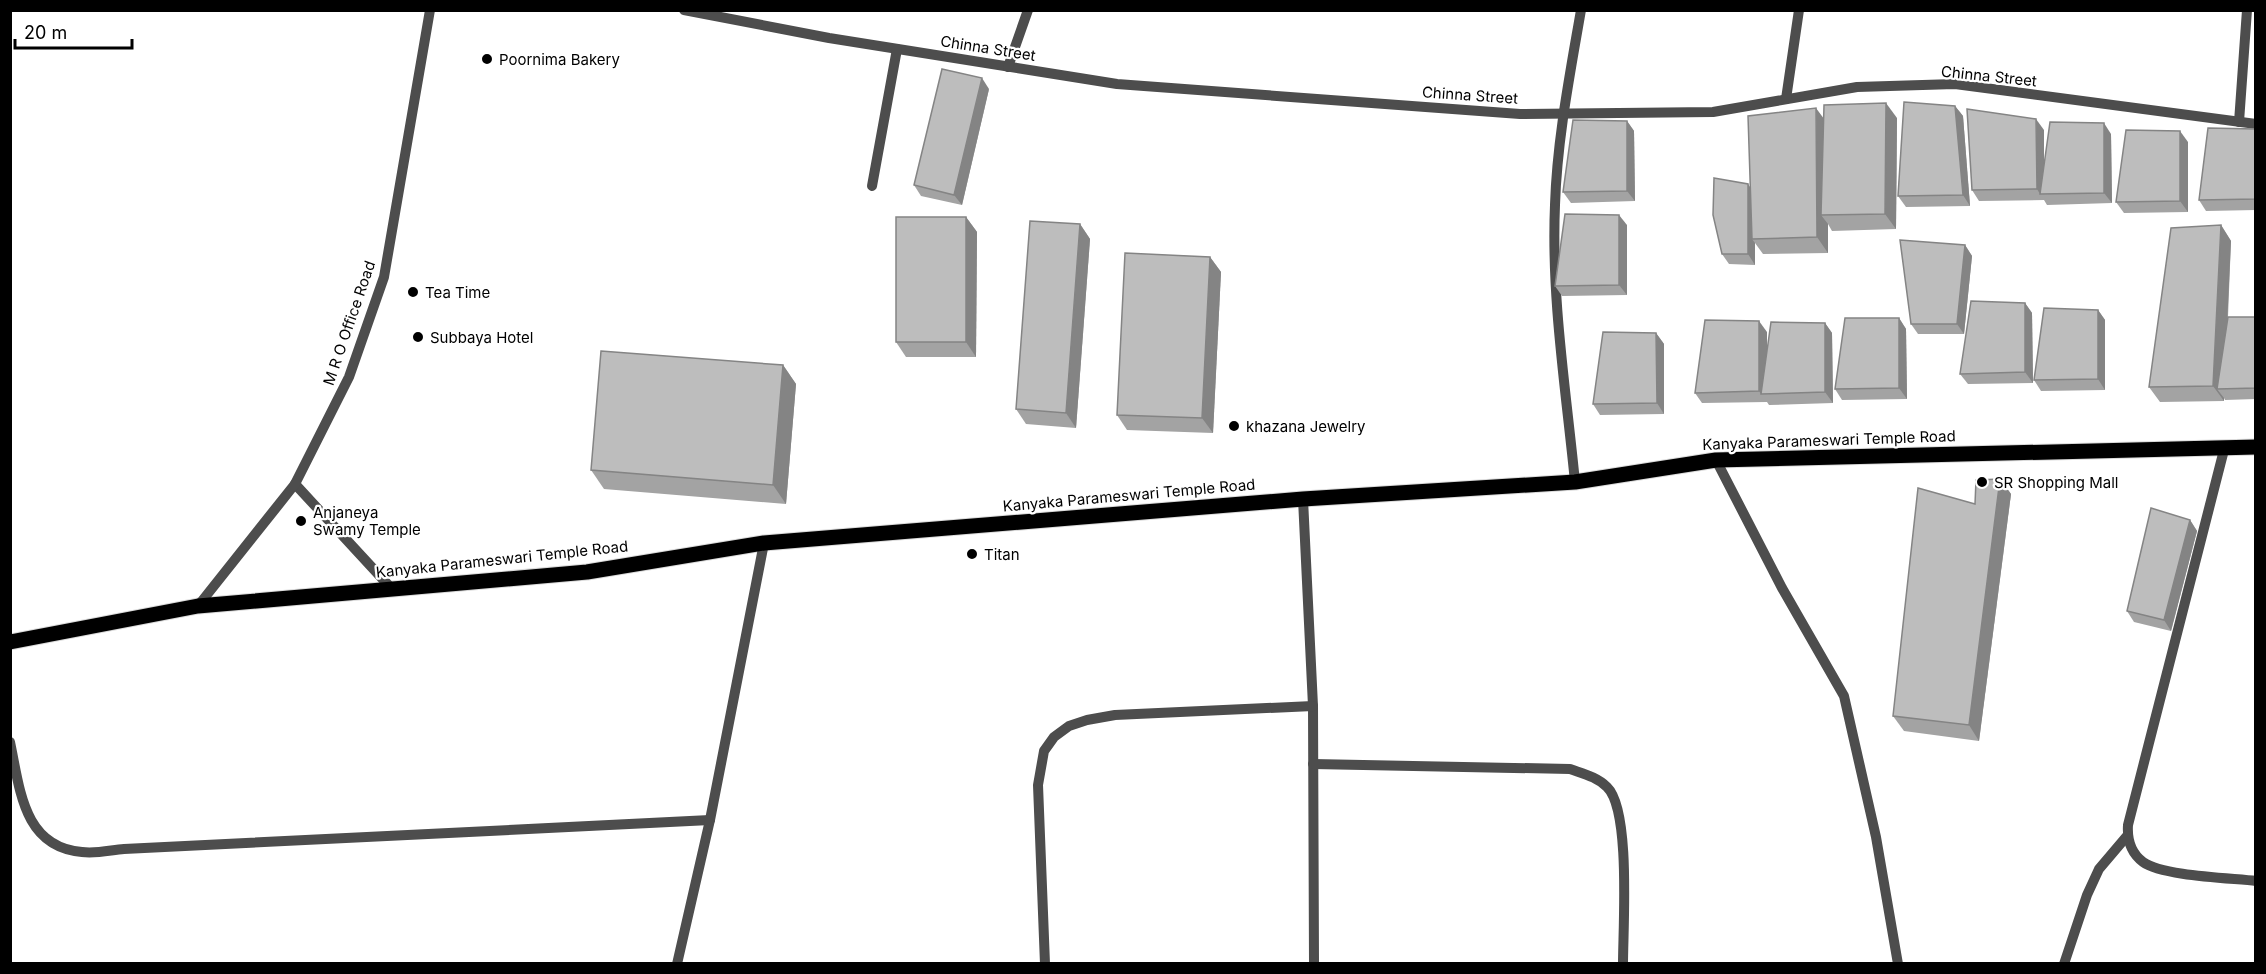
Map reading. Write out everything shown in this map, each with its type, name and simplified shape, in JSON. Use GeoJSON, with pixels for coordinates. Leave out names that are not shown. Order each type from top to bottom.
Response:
{"type":"FeatureCollection","features":[{"type":"Feature","properties":{"kind":"main road","name":"Kanyaka Parameswari Temple Road"},"geometry":{"type":"LineString","coordinates":[[10,642],[198,606],[587,572],[764,543],[1303,499],[1575,482],[1716,460],[2256,447]]}},
{"type":"Feature","properties":{"kind":"street","name":"M R O Office Road"},"geometry":{"type":"LineString","coordinates":[[198,606],[295,484],[349,377],[384,277],[430,10]]}},
{"type":"Feature","properties":{"kind":"street","name":"Chinna Street"},"geometry":{"type":"LineString","coordinates":[[684,10],[897,49],[1117,84],[1520,114],[1713,112],[1857,87],[1955,84],[2256,124]]}},
{"type":"Feature","properties":{"kind":"street"},"geometry":{"type":"LineString","coordinates":[[1008,67],[1028,10]]}},
{"type":"Feature","properties":{"kind":"street"},"geometry":{"type":"LineString","coordinates":[[1575,482],[1556,287],[1555,204],[1564,114],[1581,10]]}},
{"type":"Feature","properties":{"kind":"street"},"geometry":{"type":"LineString","coordinates":[[1786,99],[1799,10]]}},
{"type":"Feature","properties":{"kind":"street"},"geometry":{"type":"LineString","coordinates":[[2239,122],[2247,10]]}},
{"type":"Feature","properties":{"kind":"street"},"geometry":{"type":"LineString","coordinates":[[872,186],[897,49]]}},
{"type":"Feature","properties":{"kind":"street"},"geometry":{"type":"LineString","coordinates":[[2224,446],[2127,836],[2132,850],[2144,863],[2161,870],[2256,881]]}},
{"type":"Feature","properties":{"kind":"street"},"geometry":{"type":"LineString","coordinates":[[1716,460],[1782,588],[1845,696],[1876,837],[1898,963]]}},
{"type":"Feature","properties":{"kind":"street"},"geometry":{"type":"LineString","coordinates":[[295,484],[391,588]]}},
{"type":"Feature","properties":{"kind":"street"},"geometry":{"type":"LineString","coordinates":[[1303,499],[1312,706],[1314,963]]}},
{"type":"Feature","properties":{"kind":"street"},"geometry":{"type":"LineString","coordinates":[[677,963],[710,820],[764,543]]}},
{"type":"Feature","properties":{"kind":"street"},"geometry":{"type":"LineString","coordinates":[[1045,963],[1038,785],[1044,751],[1054,737],[1069,726],[1115,715],[1312,706]]}},
{"type":"Feature","properties":{"kind":"street"},"geometry":{"type":"LineString","coordinates":[[10,742],[23,804],[37,830],[57,847],[84,853],[124,849],[710,820]]}},
{"type":"Feature","properties":{"kind":"street"},"geometry":{"type":"LineString","coordinates":[[1313,764],[1570,770],[1593,777],[1609,788],[1617,805],[1622,829],[1623,963]]}},
{"type":"Feature","properties":{"kind":"street"},"geometry":{"type":"LineString","coordinates":[[2064,963],[2087,895],[2099,869],[2127,836]]}},
{"type":"Feature","properties":{"kind":"building"},"geometry":{"type":"Polygon","coordinates":[[[942,69],[982,78],[954,195],[914,185],[942,69]]]}},
{"type":"Feature","properties":{"kind":"building"},"geometry":{"type":"Polygon","coordinates":[[[1904,102],[1955,106],[1963,195],[1898,196],[1904,102]]]}},
{"type":"Feature","properties":{"kind":"building"},"geometry":{"type":"Polygon","coordinates":[[[1886,103],[1885,214],[1821,215],[1824,105],[1886,103]]]}},
{"type":"Feature","properties":{"kind":"building"},"geometry":{"type":"Polygon","coordinates":[[[1816,108],[1817,237],[1752,239],[1748,116],[1816,108]]]}},
{"type":"Feature","properties":{"kind":"building"},"geometry":{"type":"Polygon","coordinates":[[[1967,109],[2036,119],[2037,189],[1972,190],[1967,109]]]}},
{"type":"Feature","properties":{"kind":"building"},"geometry":{"type":"Polygon","coordinates":[[[1573,120],[1627,121],[1627,191],[1563,192],[1573,120]]]}},
{"type":"Feature","properties":{"kind":"building"},"geometry":{"type":"Polygon","coordinates":[[[2050,122],[2104,123],[2104,193],[2040,194],[2050,122]]]}},
{"type":"Feature","properties":{"kind":"building"},"geometry":{"type":"Polygon","coordinates":[[[2208,128],[2256,129],[2256,199],[2199,200],[2208,128]]]}},
{"type":"Feature","properties":{"kind":"building"},"geometry":{"type":"Polygon","coordinates":[[[2126,130],[2180,131],[2180,201],[2116,202],[2126,130]]]}},
{"type":"Feature","properties":{"kind":"building"},"geometry":{"type":"Polygon","coordinates":[[[1714,178],[1748,184],[1748,254],[1722,254],[1713,215],[1714,178]]]}},
{"type":"Feature","properties":{"kind":"building"},"geometry":{"type":"Polygon","coordinates":[[[1565,214],[1619,215],[1619,285],[1555,286],[1565,214]]]}},
{"type":"Feature","properties":{"kind":"building"},"geometry":{"type":"Polygon","coordinates":[[[896,217],[966,217],[966,342],[896,342],[896,217]]]}},
{"type":"Feature","properties":{"kind":"building"},"geometry":{"type":"Polygon","coordinates":[[[1030,221],[1080,224],[1066,413],[1016,409],[1030,221]]]}},
{"type":"Feature","properties":{"kind":"building"},"geometry":{"type":"Polygon","coordinates":[[[2221,225],[2213,386],[2149,387],[2171,228],[2221,225]]]}},
{"type":"Feature","properties":{"kind":"building"},"geometry":{"type":"Polygon","coordinates":[[[1900,240],[1965,245],[1957,324],[1911,324],[1900,240]]]}},
{"type":"Feature","properties":{"kind":"building"},"geometry":{"type":"Polygon","coordinates":[[[1125,253],[1210,257],[1202,418],[1117,415],[1125,253]]]}},
{"type":"Feature","properties":{"kind":"building"},"geometry":{"type":"Polygon","coordinates":[[[1971,301],[2025,303],[2025,372],[1960,374],[1971,301]]]}},
{"type":"Feature","properties":{"kind":"building"},"geometry":{"type":"Polygon","coordinates":[[[2044,308],[2098,310],[2098,379],[2034,380],[2044,308]]]}},
{"type":"Feature","properties":{"kind":"building"},"geometry":{"type":"Polygon","coordinates":[[[2228,317],[2256,317],[2256,388],[2217,389],[2228,317]]]}},
{"type":"Feature","properties":{"kind":"building"},"geometry":{"type":"Polygon","coordinates":[[[1845,318],[1899,318],[1899,388],[1835,389],[1845,318]]]}},
{"type":"Feature","properties":{"kind":"building"},"geometry":{"type":"Polygon","coordinates":[[[1705,320],[1759,321],[1759,391],[1695,393],[1705,320]]]}},
{"type":"Feature","properties":{"kind":"building"},"geometry":{"type":"Polygon","coordinates":[[[1771,322],[1825,323],[1825,392],[1761,394],[1771,322]]]}},
{"type":"Feature","properties":{"kind":"building"},"geometry":{"type":"Polygon","coordinates":[[[1603,332],[1656,333],[1657,403],[1593,404],[1603,332]]]}},
{"type":"Feature","properties":{"kind":"building"},"geometry":{"type":"Polygon","coordinates":[[[601,351],[783,365],[773,485],[591,470],[601,351]]]}},
{"type":"Feature","properties":{"kind":"building"},"geometry":{"type":"Polygon","coordinates":[[[2000,479],[1969,725],[1893,716],[1918,488],[1975,504],[1976,480],[2000,479]]]}},
{"type":"Feature","properties":{"kind":"building"},"geometry":{"type":"Polygon","coordinates":[[[2151,508],[2190,520],[2164,620],[2127,611],[2151,508]]]}},
{"type":"Feature","properties":{"kind":"place","name":"Poornima Bakery"},"geometry":{"type":"Point","coordinates":[487,59]}},
{"type":"Feature","properties":{"kind":"place","name":"Tea Time"},"geometry":{"type":"Point","coordinates":[413,292]}},
{"type":"Feature","properties":{"kind":"place","name":"Subbaya Hotel"},"geometry":{"type":"Point","coordinates":[418,337]}},
{"type":"Feature","properties":{"kind":"place","name":"khazana Jewelry"},"geometry":{"type":"Point","coordinates":[1234,426]}},
{"type":"Feature","properties":{"kind":"place","name":"SR Shopping Mall"},"geometry":{"type":"Point","coordinates":[1982,482]}},
{"type":"Feature","properties":{"kind":"place","name":"Anjaneya Swamy Temple"},"geometry":{"type":"Point","coordinates":[301,521]}},
{"type":"Feature","properties":{"kind":"place","name":"Titan"},"geometry":{"type":"Point","coordinates":[972,554]}}]}
